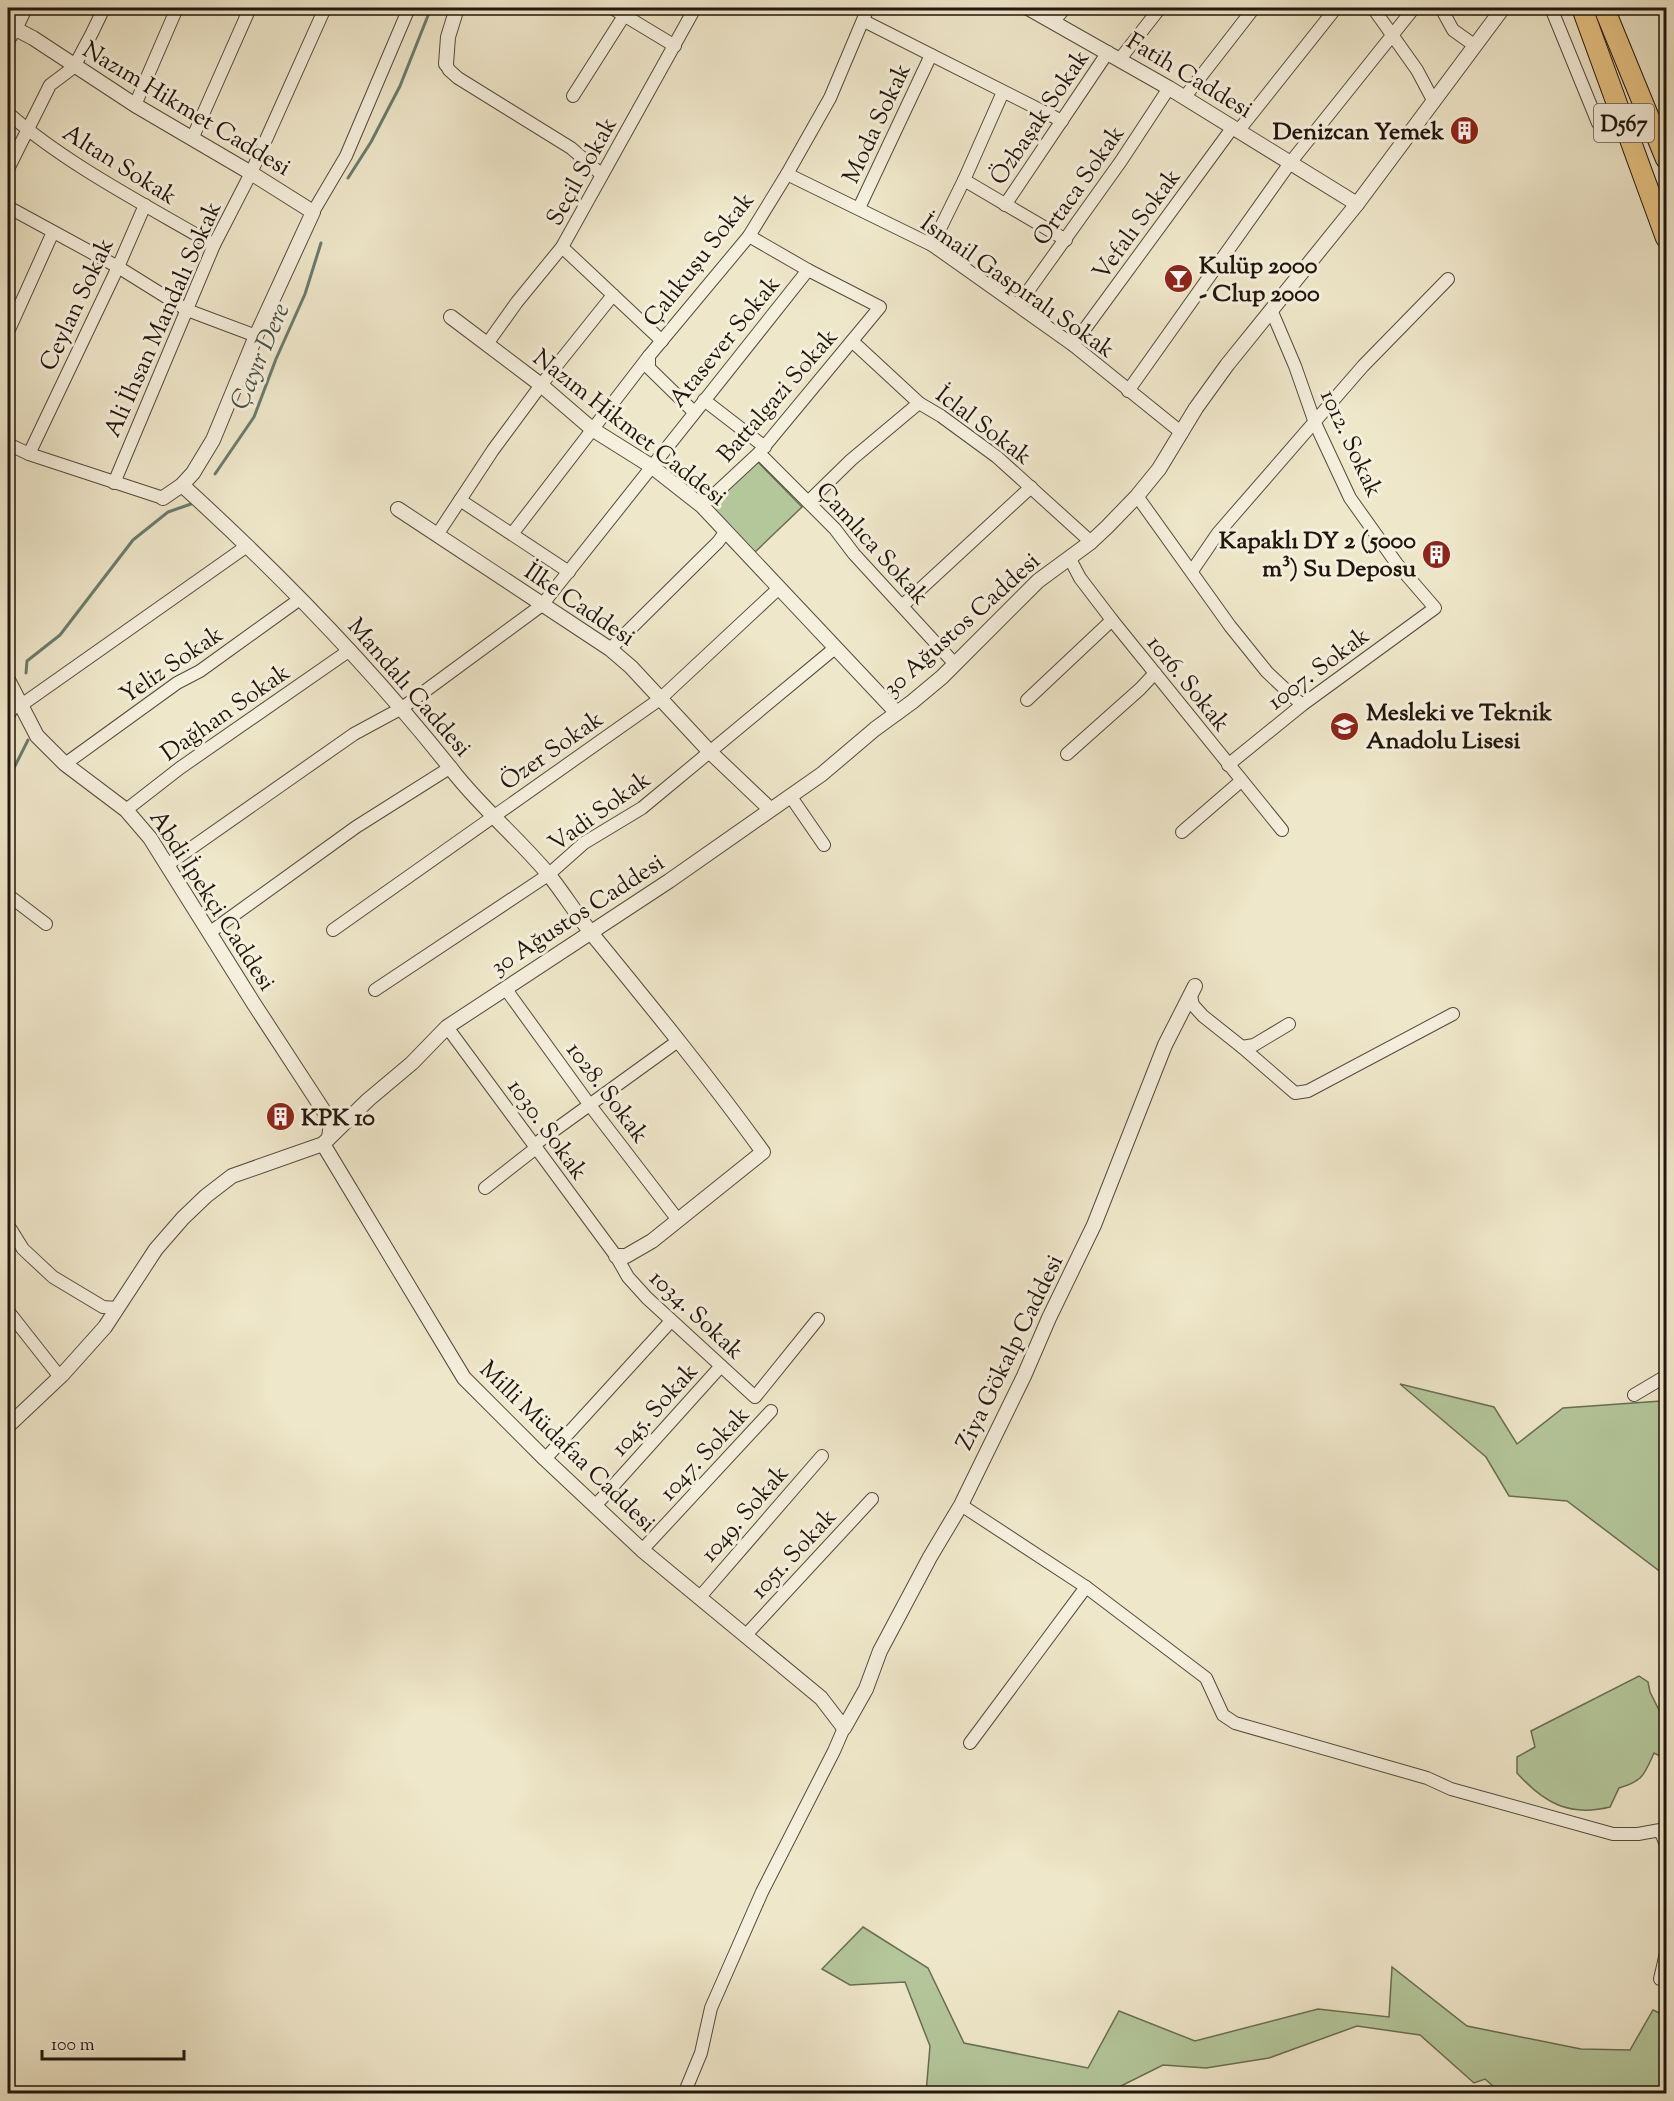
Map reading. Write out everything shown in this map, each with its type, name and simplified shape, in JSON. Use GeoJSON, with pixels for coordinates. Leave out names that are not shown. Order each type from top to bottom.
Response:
{"type":"FeatureCollection","features":[{"type":"Feature","properties":{"kind":"highway","name":"D567"},"geometry":{"type":"LineString","coordinates":[[1582,8],[1666,237]]}},
{"type":"Feature","properties":{"kind":"highway","name":"D567"},"geometry":{"type":"LineString","coordinates":[[1604,8],[1666,159]]}},
{"type":"Feature","properties":{"kind":"street"},"geometry":{"type":"LineString","coordinates":[[8,42],[11,27],[25,8]]}},
{"type":"Feature","properties":{"kind":"street"},"geometry":{"type":"LineString","coordinates":[[8,169],[50,85],[74,67],[104,8]]}},
{"type":"Feature","properties":{"kind":"street"},"geometry":{"type":"LineString","coordinates":[[135,105],[177,8]]}},
{"type":"Feature","properties":{"kind":"street"},"geometry":{"type":"LineString","coordinates":[[192,139],[250,8]]}},
{"type":"Feature","properties":{"kind":"street","name":"Ali İhsan Mandalı Sokak"},"geometry":{"type":"LineString","coordinates":[[114,483],[214,245],[250,173],[325,8]]}},
{"type":"Feature","properties":{"kind":"street"},"geometry":{"type":"LineString","coordinates":[[8,444],[29,454],[163,498],[182,485],[193,473],[213,440],[256,336],[312,212],[345,156],[409,8]]}},
{"type":"Feature","properties":{"kind":"street"},"geometry":{"type":"LineString","coordinates":[[457,8],[448,37],[446,64],[449,70],[458,78],[571,148],[603,175]]}},
{"type":"Feature","properties":{"kind":"street"},"geometry":{"type":"LineString","coordinates":[[612,8],[627,11],[675,46]]}},
{"type":"Feature","properties":{"kind":"street","name":"Seçil Sokak"},"geometry":{"type":"LineString","coordinates":[[487,344],[517,302],[562,247],[695,8]]}},
{"type":"Feature","properties":{"kind":"street","name":"Çalıkuşu Sokak"},"geometry":{"type":"LineString","coordinates":[[512,534],[649,356],[748,236],[787,174],[830,98],[868,8]]}},
{"type":"Feature","properties":{"kind":"street","name":"Fatih Caddesi"},"geometry":{"type":"LineString","coordinates":[[1029,8],[1169,88],[1358,204]]}},
{"type":"Feature","properties":{"kind":"street"},"geometry":{"type":"LineString","coordinates":[[1053,22],[1065,8]]}},
{"type":"Feature","properties":{"kind":"street","name":"Özbaşak Sokak"},"geometry":{"type":"LineString","coordinates":[[1005,205],[1062,121],[1114,56],[1160,8]]}},
{"type":"Feature","properties":{"kind":"street"},"geometry":{"type":"LineString","coordinates":[[1184,98],[1254,8]]}},
{"type":"Feature","properties":{"kind":"street","name":"Vefalı Sokak"},"geometry":{"type":"LineString","coordinates":[[1072,345],[1236,128],[1336,8]]}},
{"type":"Feature","properties":{"kind":"street"},"geometry":{"type":"LineString","coordinates":[[1373,8],[1417,70],[1434,102]]}},
{"type":"Feature","properties":{"kind":"street"},"geometry":{"type":"LineString","coordinates":[[1128,391],[1290,163],[1414,8]]}},
{"type":"Feature","properties":{"kind":"street"},"geometry":{"type":"LineString","coordinates":[[1441,8],[1454,30],[1473,45]]}},
{"type":"Feature","properties":{"kind":"street","name":"30 Ağustos Caddesi"},"geometry":{"type":"LineString","coordinates":[[326,1141],[368,1100],[412,1064],[447,1027],[669,880],[822,774],[874,729],[942,676],[1038,581],[1091,542],[1137,496],[1159,469],[1196,408],[1227,365],[1358,204],[1434,102],[1473,45],[1503,8]]}},
{"type":"Feature","properties":{"kind":"street"},"geometry":{"type":"LineString","coordinates":[[1551,8],[1598,123]]}},
{"type":"Feature","properties":{"kind":"street"},"geometry":{"type":"LineString","coordinates":[[573,96],[627,11]]}},
{"type":"Feature","properties":{"kind":"street"},"geometry":{"type":"LineString","coordinates":[[864,21],[1062,121]]}},
{"type":"Feature","properties":{"kind":"street","name":"Nazım Hikmet Caddesi"},"geometry":{"type":"LineString","coordinates":[[11,27],[33,38],[74,67],[312,212]]}},
{"type":"Feature","properties":{"kind":"street","name":"Moda Sokak"},"geometry":{"type":"LineString","coordinates":[[859,208],[931,55]]}},
{"type":"Feature","properties":{"kind":"street","name":"Ortaca Sokak"},"geometry":{"type":"LineString","coordinates":[[1018,305],[1066,240],[1169,88]]}},
{"type":"Feature","properties":{"kind":"street"},"geometry":{"type":"LineString","coordinates":[[932,245],[1003,92]]}},
{"type":"Feature","properties":{"kind":"street","name":"Altan Sokak"},"geometry":{"type":"LineString","coordinates":[[8,113],[27,130],[112,186],[214,245]]}},
{"type":"Feature","properties":{"kind":"street","name":"İsmail Gaspıralı Sokak"},"geometry":{"type":"LineString","coordinates":[[787,174],[932,245],[1072,345],[1182,433]]}},
{"type":"Feature","properties":{"kind":"street"},"geometry":{"type":"LineString","coordinates":[[964,180],[1066,240]]}},
{"type":"Feature","properties":{"kind":"street","name":"Ceylan Sokak"},"geometry":{"type":"LineString","coordinates":[[29,454],[145,205]]}},
{"type":"Feature","properties":{"kind":"street"},"geometry":{"type":"LineString","coordinates":[[8,207],[118,267],[187,310],[256,336]]}},
{"type":"Feature","properties":{"kind":"street"},"geometry":{"type":"LineString","coordinates":[[8,332],[53,232]]}},
{"type":"Feature","properties":{"kind":"street","name":"Atasever Sokak"},"geometry":{"type":"LineString","coordinates":[[748,236],[880,308]]}},
{"type":"Feature","properties":{"kind":"street"},"geometry":{"type":"LineString","coordinates":[[562,247],[662,341]]}},
{"type":"Feature","properties":{"kind":"street","name":"Atasever Sokak"},"geometry":{"type":"LineString","coordinates":[[167,865],[354,734],[402,708],[542,605],[808,270]]}},
{"type":"Feature","properties":{"kind":"street"},"geometry":{"type":"LineString","coordinates":[[1192,571],[1218,533],[1363,366],[1448,279]]}},
{"type":"Feature","properties":{"kind":"street"},"geometry":{"type":"LineString","coordinates":[[437,535],[493,450],[541,385],[613,295]]}},
{"type":"Feature","properties":{"kind":"street","name":"Battalgazi Sokak"},"geometry":{"type":"LineString","coordinates":[[702,506],[762,450],[880,308]]}},
{"type":"Feature","properties":{"kind":"street","name":"1012. Sokak"},"geometry":{"type":"LineString","coordinates":[[1272,312],[1315,423],[1350,498],[1397,564],[1435,608]]}},
{"type":"Feature","properties":{"kind":"street","name":"Nazım Hikmet Caddesi"},"geometry":{"type":"LineString","coordinates":[[451,317],[541,385],[592,429],[651,466],[702,506],[897,713]]}},
{"type":"Feature","properties":{"kind":"street","name":"İclal Sokak"},"geometry":{"type":"LineString","coordinates":[[852,341],[919,403],[941,416],[997,457],[1091,542]]}},
{"type":"Feature","properties":{"kind":"street"},"geometry":{"type":"LineString","coordinates":[[649,356],[649,368],[694,412]]}},
{"type":"Feature","properties":{"kind":"street","name":"Çamlıca Sokak"},"geometry":{"type":"LineString","coordinates":[[704,400],[762,450],[954,663]]}},
{"type":"Feature","properties":{"kind":"street"},"geometry":{"type":"LineString","coordinates":[[808,502],[850,460],[919,403]]}},
{"type":"Feature","properties":{"kind":"street","name":"Mandalı Caddesi"},"geometry":{"type":"LineString","coordinates":[[182,485],[247,546],[350,650],[451,767],[548,874],[591,932],[728,1103],[763,1152],[678,1220]]}},
{"type":"Feature","properties":{"kind":"street"},"geometry":{"type":"LineString","coordinates":[[902,606],[1031,487]]}},
{"type":"Feature","properties":{"kind":"street"},"geometry":{"type":"LineString","coordinates":[[1137,496],[1230,626],[1267,672],[1302,705]]}},
{"type":"Feature","properties":{"kind":"street"},"geometry":{"type":"LineString","coordinates":[[460,500],[568,572]]}},
{"type":"Feature","properties":{"kind":"street","name":"İlke Caddesi"},"geometry":{"type":"LineString","coordinates":[[398,509],[610,649],[631,667],[709,752],[770,809]]}},
{"type":"Feature","properties":{"kind":"street"},"geometry":{"type":"LineString","coordinates":[[610,649],[718,542],[726,531]]}},
{"type":"Feature","properties":{"kind":"street"},"geometry":{"type":"LineString","coordinates":[[8,716],[19,703],[247,546]]}},
{"type":"Feature","properties":{"kind":"street","name":"1016. Sokak"},"geometry":{"type":"LineString","coordinates":[[1070,558],[1080,578],[1112,620],[1227,765],[1282,830]]}},
{"type":"Feature","properties":{"kind":"street","name":"Özer Sokak"},"geometry":{"type":"LineString","coordinates":[[333,930],[660,699],[779,588]]}},
{"type":"Feature","properties":{"kind":"street","name":"Yeliz Sokak"},"geometry":{"type":"LineString","coordinates":[[65,764],[177,683],[200,671],[300,599]]}},
{"type":"Feature","properties":{"kind":"street","name":"1007. Sokak"},"geometry":{"type":"LineString","coordinates":[[1227,765],[1302,705],[1435,608]]}},
{"type":"Feature","properties":{"kind":"street"},"geometry":{"type":"LineString","coordinates":[[1027,700],[1112,620]]}},
{"type":"Feature","properties":{"kind":"street","name":"Vadi Sokak"},"geometry":{"type":"LineString","coordinates":[[375,990],[548,874],[584,843],[642,808],[835,648]]}},
{"type":"Feature","properties":{"kind":"street","name":"Dağhan Sokak"},"geometry":{"type":"LineString","coordinates":[[126,810],[180,768],[350,650]]}},
{"type":"Feature","properties":{"kind":"street"},"geometry":{"type":"LineString","coordinates":[[1067,754],[1155,673]]}},
{"type":"Feature","properties":{"kind":"street","name":"Abdi İpekçi Caddesi"},"geometry":{"type":"LineString","coordinates":[[8,680],[37,736],[65,764],[126,810],[150,838],[331,1122],[326,1141]]}},
{"type":"Feature","properties":{"kind":"street"},"geometry":{"type":"LineString","coordinates":[[209,933],[356,827],[451,767]]}},
{"type":"Feature","properties":{"kind":"street"},"geometry":{"type":"LineString","coordinates":[[1182,832],[1241,781]]}},
{"type":"Feature","properties":{"kind":"street"},"geometry":{"type":"LineString","coordinates":[[790,797],[824,845]]}},
{"type":"Feature","properties":{"kind":"street"},"geometry":{"type":"LineString","coordinates":[[8,895],[46,924]]}},
{"type":"Feature","properties":{"kind":"street","name":"1028. Sokak"},"geometry":{"type":"LineString","coordinates":[[505,988],[589,1104],[678,1220]]}},
{"type":"Feature","properties":{"kind":"street"},"geometry":{"type":"LineString","coordinates":[[1193,991],[1193,1005],[1203,1016],[1295,1093],[1303,1092],[1454,1014]]}},
{"type":"Feature","properties":{"kind":"street","name":"Ziya Gökalp Caddesi"},"geometry":{"type":"LineString","coordinates":[[844,1728],[866,1689],[880,1651],[930,1557],[961,1505],[1094,1226],[1165,1045],[1193,991]]}},
{"type":"Feature","properties":{"kind":"street"},"geometry":{"type":"LineString","coordinates":[[1242,1047],[1254,1045],[1289,1024]]}},
{"type":"Feature","properties":{"kind":"street","name":"1030. Sokak"},"geometry":{"type":"LineString","coordinates":[[447,1027],[616,1256]]}},
{"type":"Feature","properties":{"kind":"street"},"geometry":{"type":"LineString","coordinates":[[485,1188],[589,1104],[678,1041]]}},
{"type":"Feature","properties":{"kind":"street"},"geometry":{"type":"LineString","coordinates":[[10,1420],[62,1375],[105,1326],[156,1249],[206,1196],[232,1176],[326,1141]]}},
{"type":"Feature","properties":{"kind":"street","name":"Milli Müdafaa Caddesi"},"geometry":{"type":"LineString","coordinates":[[326,1141],[464,1378],[642,1550],[821,1698],[844,1728]]}},
{"type":"Feature","properties":{"kind":"street"},"geometry":{"type":"LineString","coordinates":[[616,1256],[626,1256],[652,1241],[678,1220]]}},
{"type":"Feature","properties":{"kind":"street"},"geometry":{"type":"LineString","coordinates":[[8,1225],[23,1249],[53,1277],[103,1307],[117,1308]]}},
{"type":"Feature","properties":{"kind":"street","name":"1034. Sokak"},"geometry":{"type":"LineString","coordinates":[[616,1256],[628,1276],[647,1298],[755,1397],[818,1319]]}},
{"type":"Feature","properties":{"kind":"street"},"geometry":{"type":"LineString","coordinates":[[8,1311],[56,1372],[62,1375]]}},
{"type":"Feature","properties":{"kind":"street"},"geometry":{"type":"LineString","coordinates":[[546,1459],[671,1320]]}},
{"type":"Feature","properties":{"kind":"street","name":"1045. Sokak"},"geometry":{"type":"LineString","coordinates":[[595,1506],[721,1366]]}},
{"type":"Feature","properties":{"kind":"street"},"geometry":{"type":"LineString","coordinates":[[1634,1395],[1666,1376]]}},
{"type":"Feature","properties":{"kind":"street","name":"1047. Sokak"},"geometry":{"type":"LineString","coordinates":[[642,1550],[771,1412]]}},
{"type":"Feature","properties":{"kind":"street","name":"1049. Sokak"},"geometry":{"type":"LineString","coordinates":[[699,1598],[822,1456]]}},
{"type":"Feature","properties":{"kind":"street","name":"1051. Sokak"},"geometry":{"type":"LineString","coordinates":[[745,1635],[872,1499]]}},
{"type":"Feature","properties":{"kind":"street"},"geometry":{"type":"LineString","coordinates":[[961,1505],[1086,1587],[1206,1678],[1223,1715],[1235,1723],[1427,1778],[1451,1790],[1613,1834],[1638,1834],[1660,1830],[1666,1845]]}},
{"type":"Feature","properties":{"kind":"street"},"geometry":{"type":"LineString","coordinates":[[970,1743],[1086,1587]]}},
{"type":"Feature","properties":{"kind":"street"},"geometry":{"type":"LineString","coordinates":[[684,2094],[700,2053],[711,2008],[762,1892],[844,1728]]}},
{"type":"Feature","properties":{"kind":"street"},"geometry":{"type":"LineString","coordinates":[[1660,1979],[1666,1953]]}},
{"type":"Feature","properties":{"kind":"green space"},"geometry":{"type":"Polygon","coordinates":[[[757,461],[802,507],[754,553],[709,507],[757,461]]]}},
{"type":"Feature","properties":{"kind":"green space"},"geometry":{"type":"Polygon","coordinates":[[[1400,1384],[1494,1407],[1517,1444],[1563,1408],[1661,1401],[1666,1396],[1666,1576],[1567,1501],[1509,1496],[1486,1457],[1400,1384]]]}},
{"type":"Feature","properties":{"kind":"green space"},"geometry":{"type":"Polygon","coordinates":[[[1639,1676],[1648,1682],[1650,1692],[1666,1721],[1666,1759],[1654,1753],[1642,1776],[1633,1783],[1619,1788],[1610,1807],[1582,1810],[1558,1805],[1547,1800],[1517,1773],[1517,1757],[1535,1747],[1531,1731],[1639,1676]]]}},
{"type":"Feature","properties":{"kind":"green space"},"geometry":{"type":"Polygon","coordinates":[[[863,1927],[928,1968],[964,2043],[1088,2068],[1119,2011],[1195,2041],[1318,2009],[1389,2017],[1392,1967],[1467,2026],[1581,2049],[1630,2050],[1653,2010],[1666,2016],[1666,2093],[1501,2093],[1485,2079],[1474,2083],[1420,2035],[1357,2026],[1269,2058],[1206,2068],[1163,2065],[1107,2093],[926,2093],[930,2046],[905,1982],[850,1985],[822,1969],[863,1927]]]}},
{"type":"Feature","properties":{"kind":"waterway","name":"Çayır Dere"},"geometry":{"type":"LineString","coordinates":[[348,178],[371,142],[400,86],[431,8]]}},
{"type":"Feature","properties":{"kind":"waterway","name":"Çayır Dere"},"geometry":{"type":"LineString","coordinates":[[215,474],[254,417],[276,359],[305,294],[321,243]]}},
{"type":"Feature","properties":{"kind":"waterway","name":"Çayır Dere"},"geometry":{"type":"LineString","coordinates":[[26,673],[27,661],[60,635],[133,540],[168,512],[191,504]]}},
{"type":"Feature","properties":{"kind":"waterway"},"geometry":{"type":"LineString","coordinates":[[8,780],[28,740]]}},
{"type":"Feature","properties":{"kind":"place","name":"Denizcan Yemek"},"geometry":{"type":"Point","coordinates":[1465,131]}},
{"type":"Feature","properties":{"kind":"place","name":"Kulüp 2000 - Clup 2000"},"geometry":{"type":"Point","coordinates":[1178,279]}},
{"type":"Feature","properties":{"kind":"place","name":"Kapaklı DY 2 (5000 m³) Su Deposu"},"geometry":{"type":"Point","coordinates":[1437,554]}},
{"type":"Feature","properties":{"kind":"place","name":"Mesleki ve Teknik Anadolu Lisesi"},"geometry":{"type":"Point","coordinates":[1345,726]}},
{"type":"Feature","properties":{"kind":"place","name":"KPK 10"},"geometry":{"type":"Point","coordinates":[280,1117]}}]}
